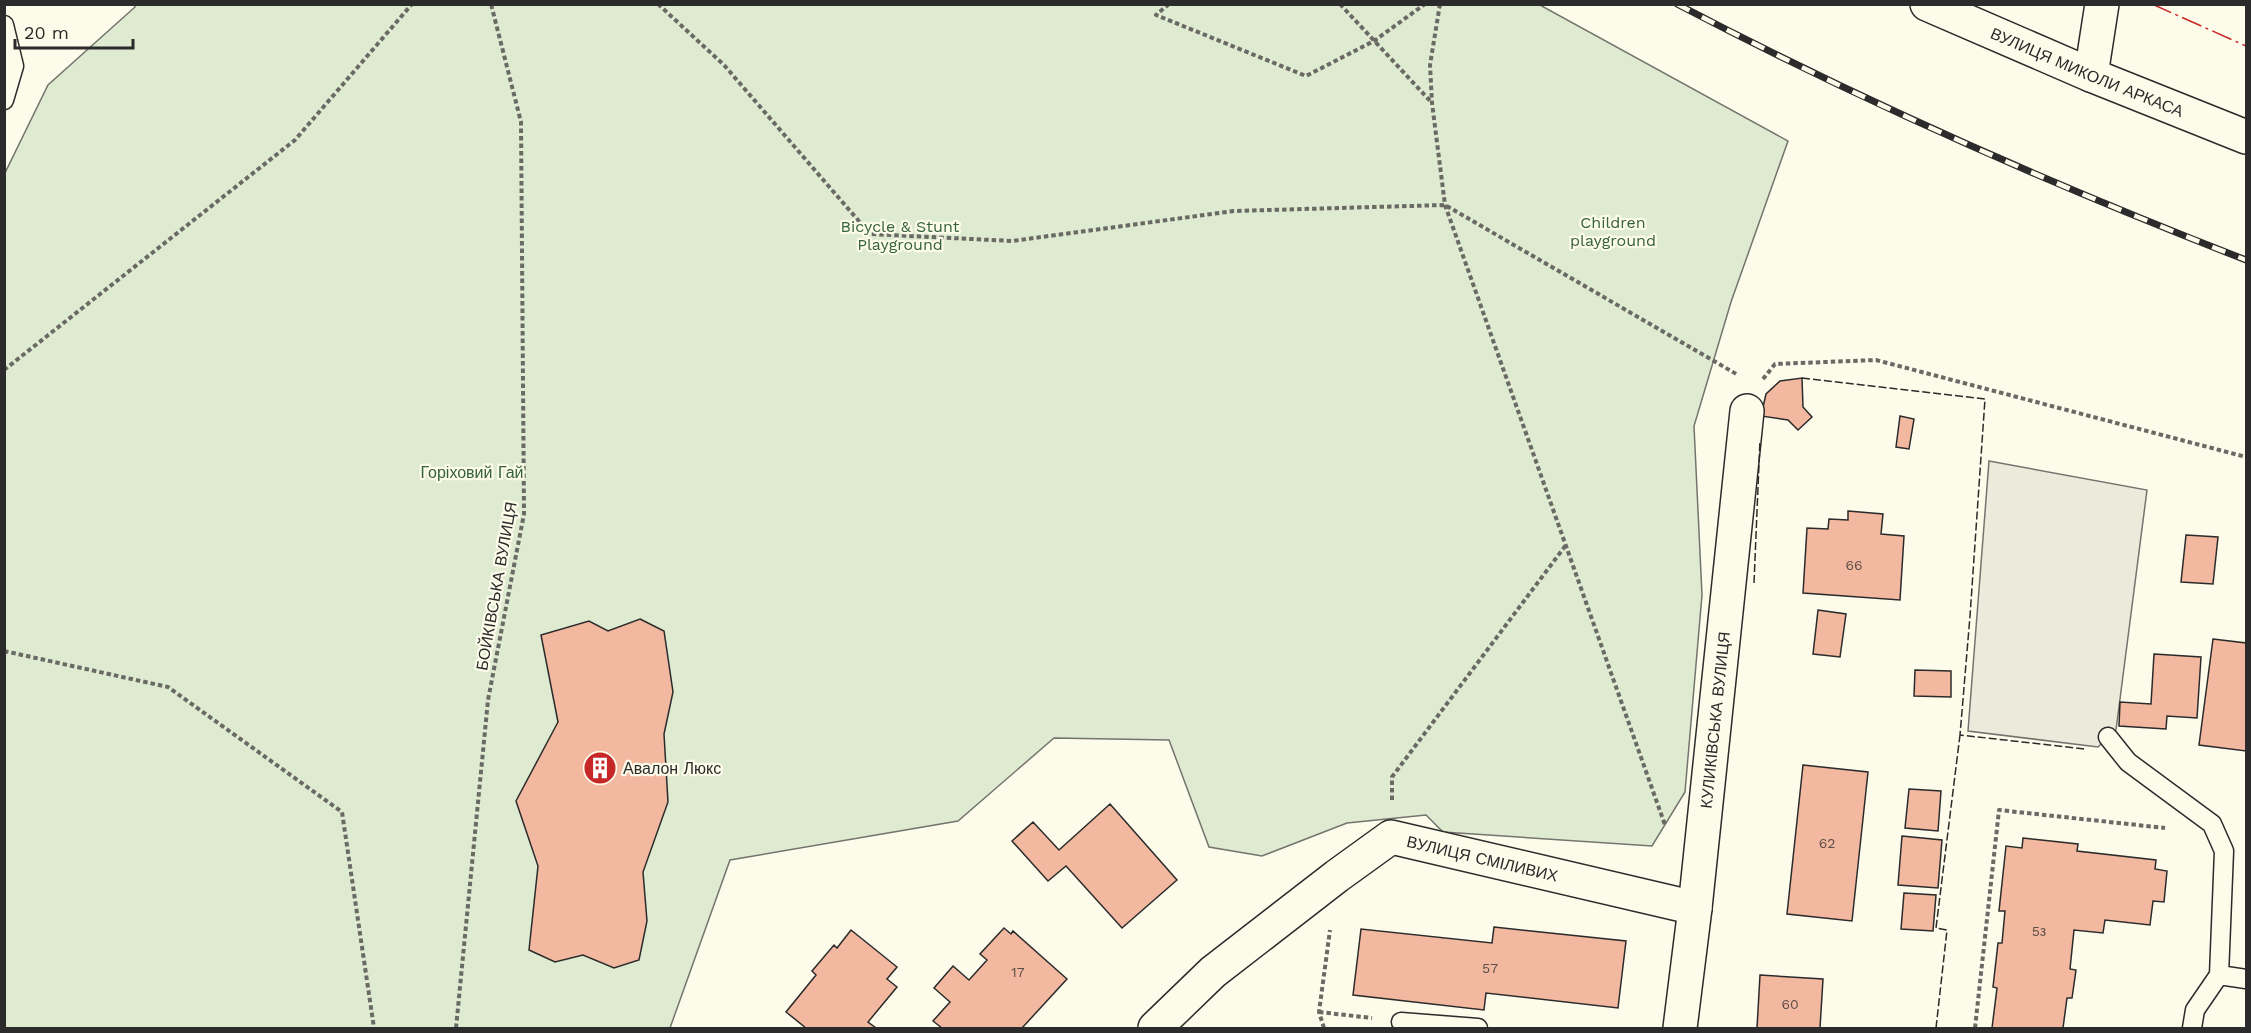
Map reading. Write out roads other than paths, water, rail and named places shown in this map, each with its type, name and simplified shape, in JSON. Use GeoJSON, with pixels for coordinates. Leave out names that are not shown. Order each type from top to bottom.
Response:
{"type":"FeatureCollection","features":[{"type":"Feature","properties":{"kind":"street","name":"ВУЛИЦЯ МИКОЛИ АРКАСА"},"geometry":{"type":"LineString","coordinates":[[1928,4],[2091,75],[2247,136]]}},
{"type":"Feature","properties":{"kind":"street"},"geometry":{"type":"LineString","coordinates":[[2091,75],[2102,4]]}},
{"type":"Feature","properties":{"kind":"street","name":"КУЛИКІВСЬКА ВУЛИЦЯ"},"geometry":{"type":"LineString","coordinates":[[1680,1029],[1752,399]]}},
{"type":"Feature","properties":{"kind":"street","name":"ВУЛИЦЯ СМІЛИВИХ"},"geometry":{"type":"LineString","coordinates":[[1155,1029],[1213,972],[1391,837],[1695,908]]}},
{"type":"Feature","properties":{"kind":"lane"},"geometry":{"type":"LineString","coordinates":[[4,25],[14,66],[4,100]]}},
{"type":"Feature","properties":{"kind":"lane"},"geometry":{"type":"LineString","coordinates":[[2108,738],[2128,762],[2212,824],[2224,851],[2219,975],[2195,1010],[2192,1029]]}},
{"type":"Feature","properties":{"kind":"lane"},"geometry":{"type":"LineString","coordinates":[[2219,975],[2247,979]]}},
{"type":"Feature","properties":{"kind":"lane"},"geometry":{"type":"LineString","coordinates":[[1401,1022],[1478,1029]]}},
{"type":"Feature","properties":{"kind":"railway"},"geometry":{"type":"LineString","coordinates":[[1677,4],[1887,108],[1958,140],[2030,172],[2246,260]]}},
{"type":"Feature","properties":{"kind":"place","name":"Авалон Люкс"},"geometry":{"type":"Point","coordinates":[600,768]}},
{"type":"Feature","properties":{"kind":"park label","name":"Children playground"},"geometry":{"type":"Point","coordinates":[1613,231]}},
{"type":"Feature","properties":{"kind":"park label","name":"Bicycle & Stunt Playground"},"geometry":{"type":"Point","coordinates":[900,235]}},
{"type":"Feature","properties":{"kind":"park label","name":"Горіховий Гай"},"geometry":{"type":"Point","coordinates":[472,472]}}]}
